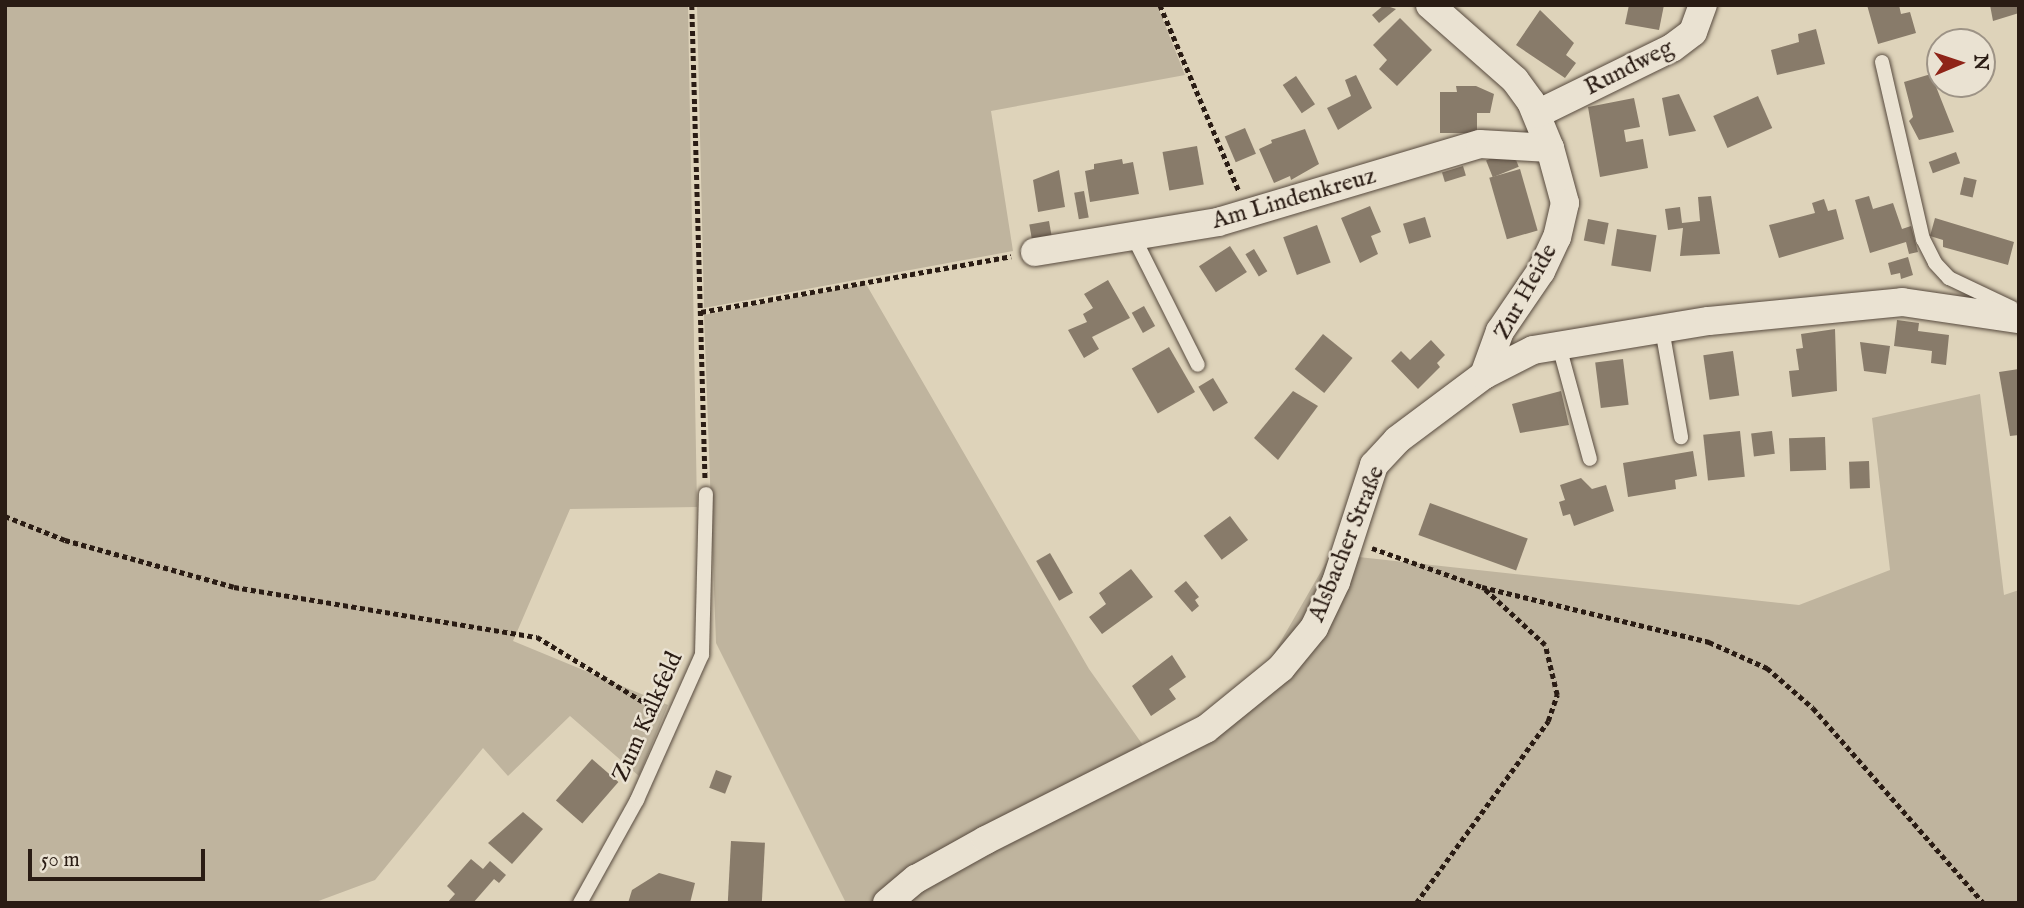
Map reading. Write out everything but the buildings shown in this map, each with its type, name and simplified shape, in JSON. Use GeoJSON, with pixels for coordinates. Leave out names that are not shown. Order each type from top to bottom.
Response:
{"type":"FeatureCollection","features":[{"type":"Feature","properties":{"kind":"street","name":"Zur Heide"},"geometry":{"type":"LineString","coordinates":[[1430,5],[1515,80],[1537,114],[1550,148],[1565,203],[1557,237],[1541,271],[1500,331],[1485,375]]}},
{"type":"Feature","properties":{"kind":"street","name":"Rundweg"},"geometry":{"type":"LineString","coordinates":[[1537,114],[1672,48],[1693,32],[1703,5]]}},
{"type":"Feature","properties":{"kind":"street","name":"Am Lindenkreuz"},"geometry":{"type":"LineString","coordinates":[[1035,252],[1248,215],[1480,144],[1550,148]]}},
{"type":"Feature","properties":{"kind":"street","name":"Alsbacher Straße"},"geometry":{"type":"LineString","coordinates":[[887,903],[916,879],[986,840],[1206,729],[1281,668],[1314,628],[1336,582],[1347,541],[1374,465],[1397,440],[1485,375],[1533,350],[1662,329],[1902,302],[2019,319]]}},
{"type":"Feature","properties":{"kind":"lane"},"geometry":{"type":"LineString","coordinates":[[1882,62],[1923,239],[1935,263],[1949,278],[2019,313]]}},
{"type":"Feature","properties":{"kind":"lane"},"geometry":{"type":"LineString","coordinates":[[1133,236],[1198,365]]}},
{"type":"Feature","properties":{"kind":"lane"},"geometry":{"type":"LineString","coordinates":[[1662,329],[1681,437]]}},
{"type":"Feature","properties":{"kind":"lane"},"geometry":{"type":"LineString","coordinates":[[1559,346],[1590,459]]}},
{"type":"Feature","properties":{"kind":"lane","name":"Zum Kalkfeld"},"geometry":{"type":"LineString","coordinates":[[580,903],[596,881],[674,722],[702,654],[706,494]]}},
{"type":"Feature","properties":{"kind":"path"},"geometry":{"type":"LineString","coordinates":[[692,5],[706,494]]}},
{"type":"Feature","properties":{"kind":"path"},"geometry":{"type":"LineString","coordinates":[[1160,5],[1248,215]]}},
{"type":"Feature","properties":{"kind":"path"},"geometry":{"type":"LineString","coordinates":[[701,312],[1035,252]]}},
{"type":"Feature","properties":{"kind":"path"},"geometry":{"type":"LineString","coordinates":[[5,516],[65,540],[234,587],[537,637],[674,722]]}},
{"type":"Feature","properties":{"kind":"path"},"geometry":{"type":"LineString","coordinates":[[1347,541],[1482,587],[1709,642],[1767,668],[1814,709],[1984,903]]}},
{"type":"Feature","properties":{"kind":"path"},"geometry":{"type":"LineString","coordinates":[[1416,903],[1548,721],[1557,695],[1545,645],[1482,587]]}},
{"type":"Feature","properties":{"kind":"shaded area"},"geometry":{"type":"Polygon","coordinates":[[[5,5],[688,5],[697,507],[570,509],[513,641],[668,705],[639,776],[570,716],[508,776],[483,748],[375,880],[313,903],[5,903],[5,5]]]}},
{"type":"Feature","properties":{"kind":"shaded area"},"geometry":{"type":"Polygon","coordinates":[[[697,5],[1157,5],[1185,75],[991,111],[1013,251],[704,308],[697,5]]]}},
{"type":"Feature","properties":{"kind":"shaded area"},"geometry":{"type":"Polygon","coordinates":[[[866,284],[1089,669],[1150,755],[881,903],[846,903],[716,643],[704,315],[866,284]]]}},
{"type":"Feature","properties":{"kind":"shaded area"},"geometry":{"type":"Polygon","coordinates":[[[1980,394],[2004,595],[2019,590],[2019,903],[896,903],[1059,808],[1259,679],[1331,554],[1799,605],[1890,570],[1872,418],[1980,394]]]}}]}
